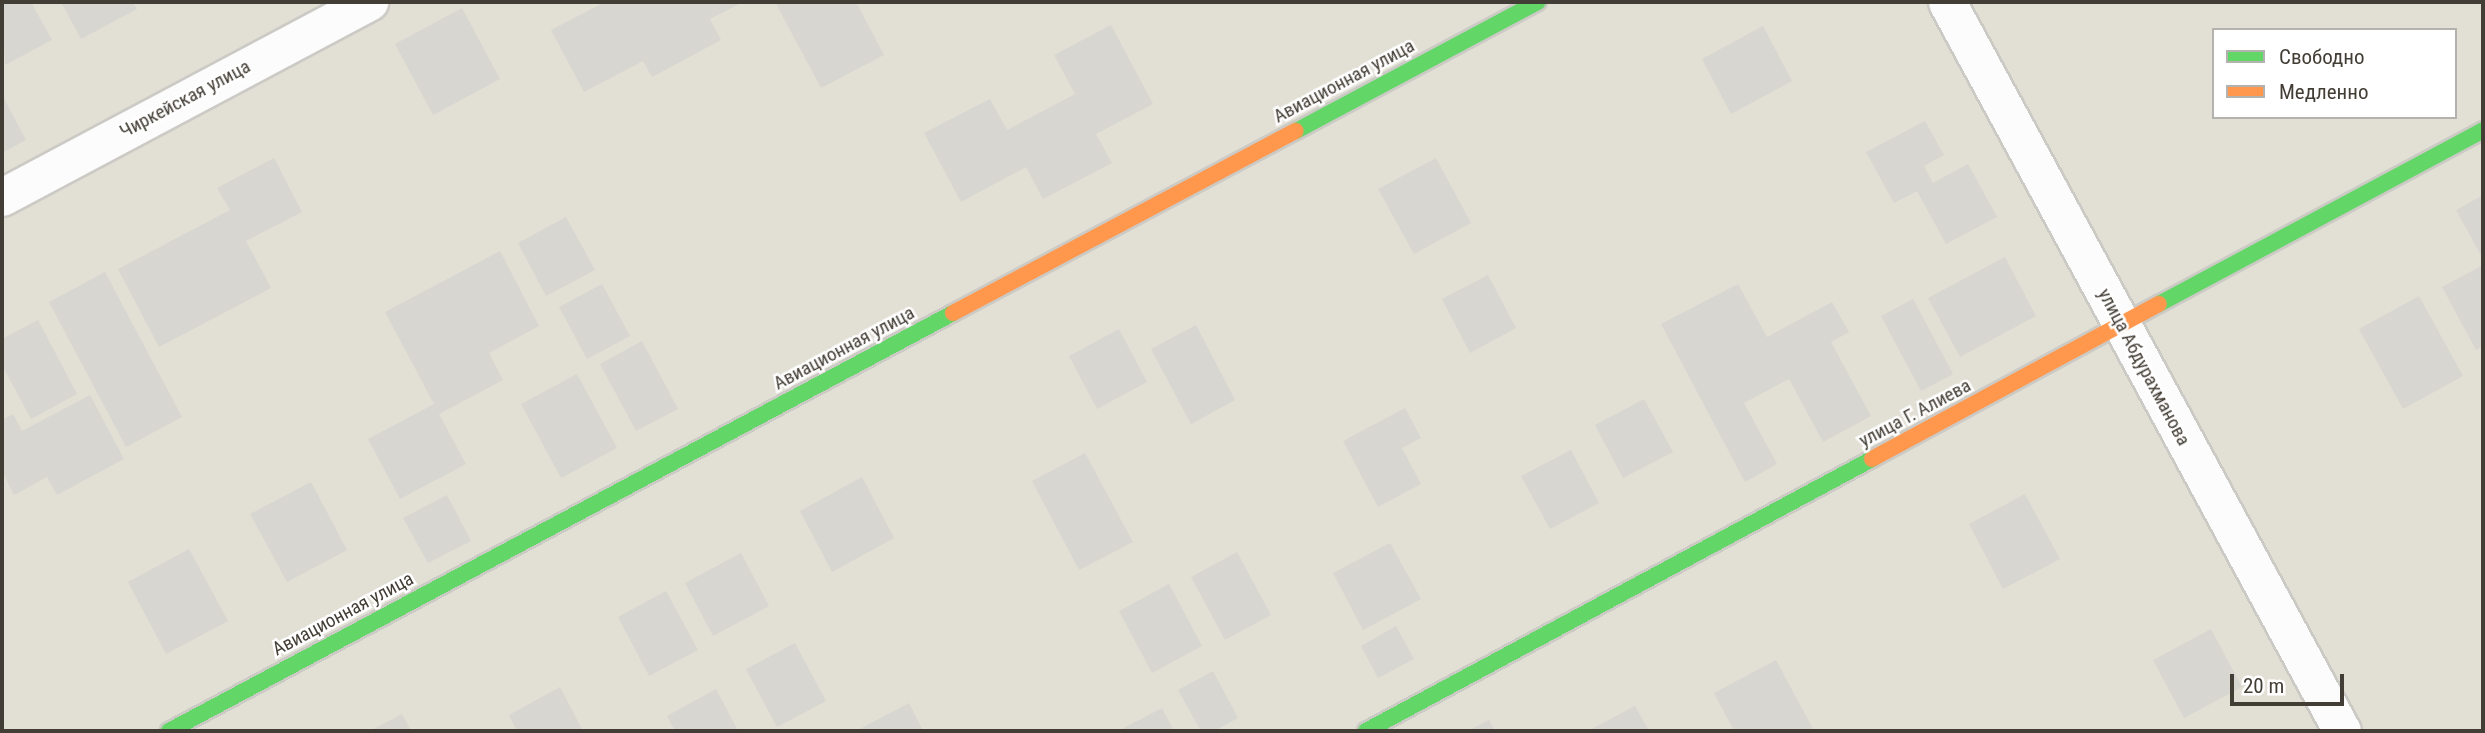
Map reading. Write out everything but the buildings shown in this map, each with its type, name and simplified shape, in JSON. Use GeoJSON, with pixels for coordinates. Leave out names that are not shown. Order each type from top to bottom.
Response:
{"type":"FeatureCollection","features":[{"type":"Feature","properties":{"kind":"street","name":"Чиркейская улица"},"geometry":{"type":"LineString","coordinates":[[2,197],[369,2]]}},
{"type":"Feature","properties":{"kind":"street","name":"Авиационная улица"},"geometry":{"type":"LineString","coordinates":[[169,731],[1538,2]]}},
{"type":"Feature","properties":{"kind":"street","name":"улица Абдурахманова"},"geometry":{"type":"LineString","coordinates":[[1947,2],[2342,731]]}},
{"type":"Feature","properties":{"kind":"street","name":"улица Г. Алиева"},"geometry":{"type":"LineString","coordinates":[[1366,731],[2483,130]]}},
{"type":"Feature","properties":{"kind":"shaded area"},"geometry":{"type":"Polygon","coordinates":[[[2,2],[2483,2],[2483,731],[2,731],[2,2]]]}},
{"type":"Feature","properties":{"kind":"traffic: fast"},"geometry":{"type":"LineString","coordinates":[[1296,131],[1538,2]]}},
{"type":"Feature","properties":{"kind":"traffic: fast"},"geometry":{"type":"LineString","coordinates":[[2159,304],[2483,130]]}},
{"type":"Feature","properties":{"kind":"traffic: fast"},"geometry":{"type":"LineString","coordinates":[[169,731],[953,313]]}},
{"type":"Feature","properties":{"kind":"traffic: fast"},"geometry":{"type":"LineString","coordinates":[[1366,731],[1872,459]]}},
{"type":"Feature","properties":{"kind":"traffic: slow"},"geometry":{"type":"LineString","coordinates":[[953,313],[1296,131]]}},
{"type":"Feature","properties":{"kind":"traffic: slow"},"geometry":{"type":"LineString","coordinates":[[1872,459],[2159,304]]}}]}
